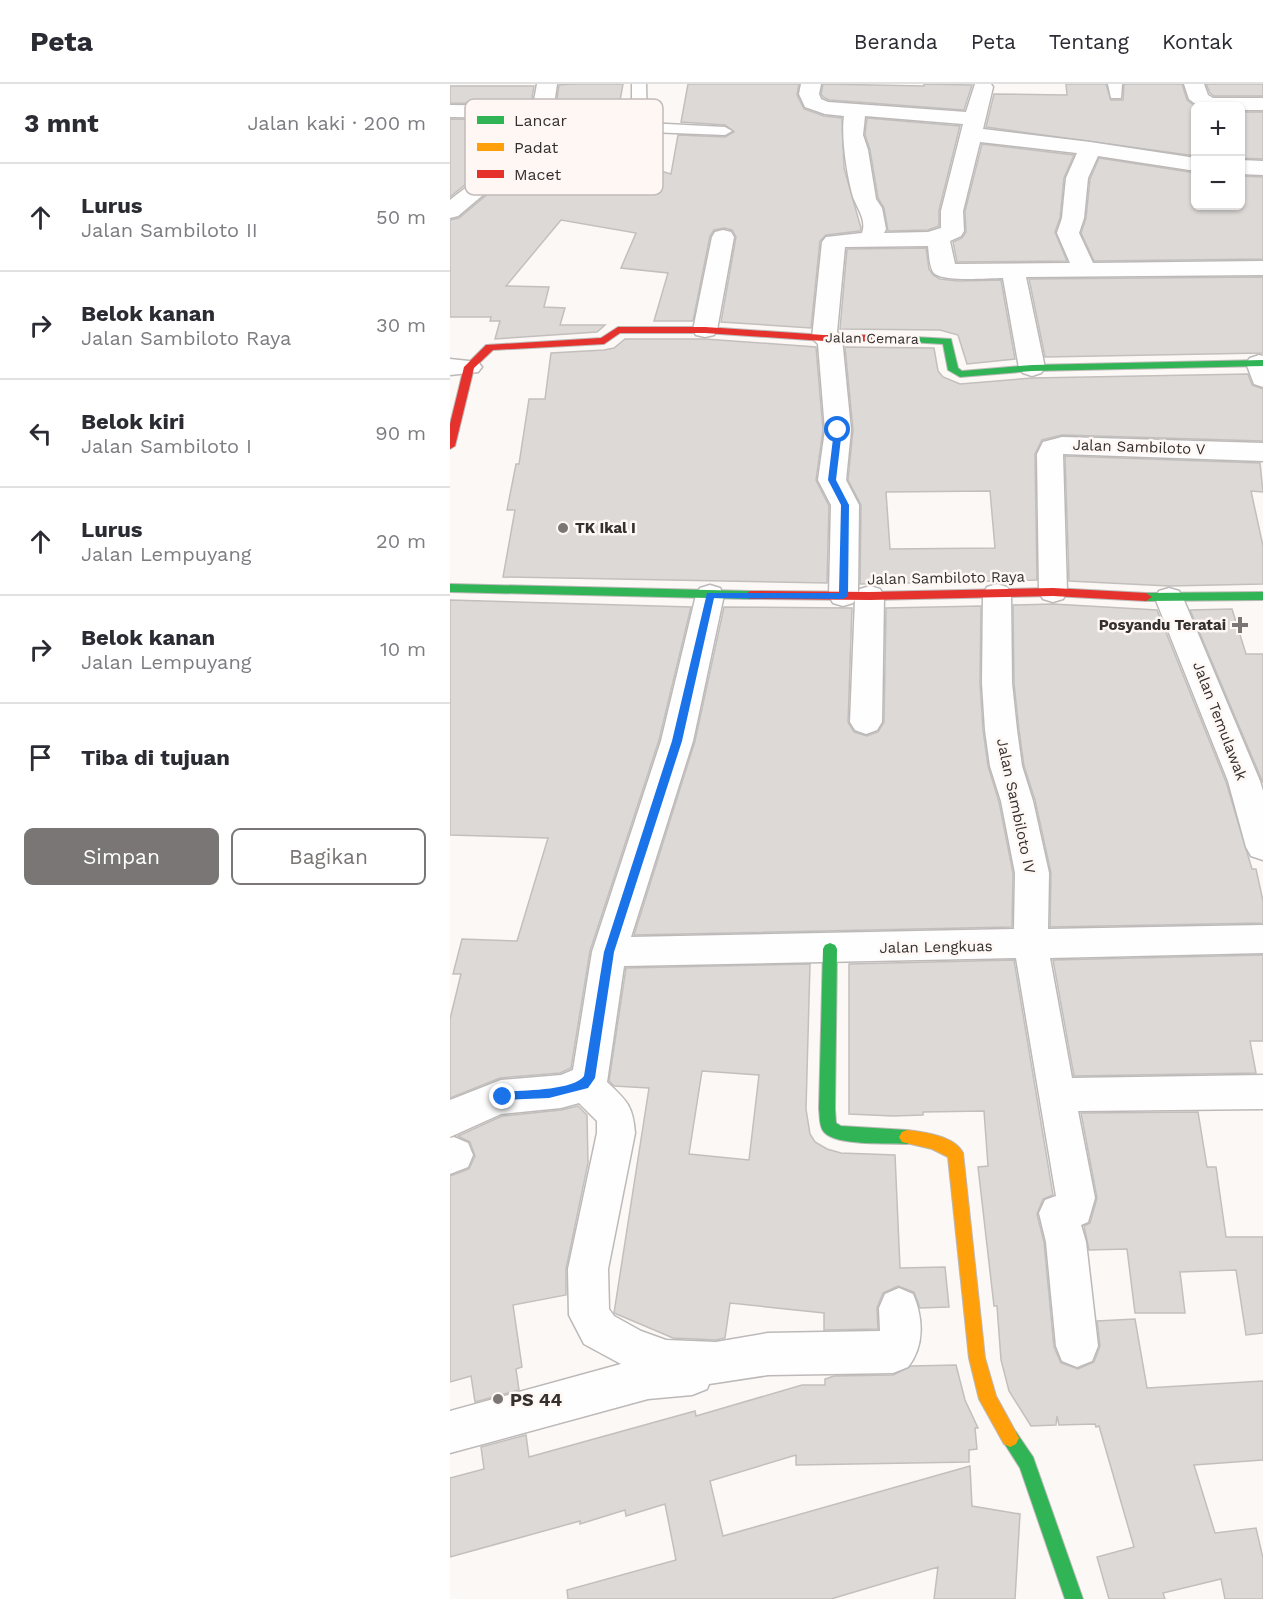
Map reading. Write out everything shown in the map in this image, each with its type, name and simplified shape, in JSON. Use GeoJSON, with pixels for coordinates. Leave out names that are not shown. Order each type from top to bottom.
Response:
{"type":"FeatureCollection","features":[{"type":"Feature","properties":{"kind":"street"},"geometry":{"type":"LineString","coordinates":[[544,99],[547,84]]}},
{"type":"Feature","properties":{"kind":"street"},"geometry":{"type":"LineString","coordinates":[[811,84],[809,94],[812,103],[825,108],[855,111],[860,109],[972,126],[1191,164]]}},
{"type":"Feature","properties":{"kind":"street"},"geometry":{"type":"LineString","coordinates":[[1194,84],[1199,99],[1210,104],[1263,104]]}},
{"type":"Feature","properties":{"kind":"street"},"geometry":{"type":"LineString","coordinates":[[866,722],[857,596],[845,505],[832,480],[838,430],[827,338],[834,242],[846,239],[869,241],[938,236],[954,231],[952,211],[983,87]]}},
{"type":"Feature","properties":{"kind":"street"},"geometry":{"type":"LineString","coordinates":[[450,111],[465,111]]}},
{"type":"Feature","properties":{"kind":"street"},"geometry":{"type":"LineString","coordinates":[[855,111],[852,135],[857,150],[865,199],[872,208],[874,230],[869,241]]}},
{"type":"Feature","properties":{"kind":"street"},"geometry":{"type":"LineString","coordinates":[[1084,268],[1068,233],[1073,218],[1077,178],[1090,148]]}},
{"type":"Feature","properties":{"kind":"street"},"geometry":{"type":"LineString","coordinates":[[1245,167],[1263,168]]}},
{"type":"Feature","properties":{"kind":"street"},"geometry":{"type":"LineString","coordinates":[[450,211],[469,195]]}},
{"type":"Feature","properties":{"kind":"street"},"geometry":{"type":"LineString","coordinates":[[938,236],[942,264],[944,269],[950,271],[1263,268]]}},
{"type":"Feature","properties":{"kind":"street"},"geometry":{"type":"LineString","coordinates":[[705,330],[723,237]]}},
{"type":"Feature","properties":{"kind":"street"},"geometry":{"type":"LineString","coordinates":[[1013,270],[1032,368]]}},
{"type":"Feature","properties":{"kind":"street","name":"Jalan Cemara"},"geometry":{"type":"LineString","coordinates":[[460,367],[490,347],[604,341],[618,330],[705,330],[827,338],[939,339],[946,341],[953,370],[960,374],[1032,368],[1262,368]]}},
{"type":"Feature","properties":{"kind":"street"},"geometry":{"type":"LineString","coordinates":[[450,446],[460,367]]}},
{"type":"Feature","properties":{"kind":"street","name":"Jalan Sambiloto V"},"geometry":{"type":"LineString","coordinates":[[1053,592],[1050,454],[1052,448],[1062,445],[1263,452]]}},
{"type":"Feature","properties":{"kind":"street","name":"Jalan Sambiloto Raya"},"geometry":{"type":"LineString","coordinates":[[450,588],[710,596],[1053,592],[1169,598],[1263,596]]}},
{"type":"Feature","properties":{"kind":"street","name":"Jalan Sambiloto IV"},"geometry":{"type":"LineString","coordinates":[[997,594],[997,682],[1001,730],[1006,766],[1017,801],[1032,873],[1031,946],[1076,1198],[1074,1209],[1059,1213],[1066,1242],[1077,1346]]}},
{"type":"Feature","properties":{"kind":"street"},"geometry":{"type":"LineString","coordinates":[[451,1144],[473,1107],[503,1097],[549,1094],[584,1084],[590,1078],[609,952],[677,741],[710,596]]}},
{"type":"Feature","properties":{"kind":"street","name":"Jalan Temulawak"},"geometry":{"type":"LineString","coordinates":[[1169,598],[1253,781],[1263,847]]}},
{"type":"Feature","properties":{"kind":"street","name":"Jalan Lengkuas"},"geometry":{"type":"LineString","coordinates":[[609,952],[1031,946],[1263,939]]}},
{"type":"Feature","properties":{"kind":"street"},"geometry":{"type":"LineString","coordinates":[[830,949],[827,1109],[829,1127],[838,1133],[928,1140],[947,1145],[955,1153],[980,1368],[988,1399],[1027,1463],[1069,1579],[1074,1599]]}},
{"type":"Feature","properties":{"kind":"street"},"geometry":{"type":"LineString","coordinates":[[584,1084],[615,1114],[616,1123],[616,1133],[588,1269],[589,1315],[598,1330],[629,1347],[666,1361],[716,1363],[768,1354],[893,1352],[897,1350],[900,1342],[898,1308]]}},
{"type":"Feature","properties":{"kind":"street"},"geometry":{"type":"LineString","coordinates":[[1056,1095],[1263,1092]]}},
{"type":"Feature","properties":{"kind":"street"},"geometry":{"type":"LineString","coordinates":[[450,1432],[648,1378],[730,1371]]}},
{"type":"Feature","properties":{"kind":"lane"},"geometry":{"type":"LineString","coordinates":[[663,129],[725,131]]}},
{"type":"Feature","properties":{"kind":"building"},"geometry":{"type":"Polygon","coordinates":[[[623,84],[620,99],[557,99],[559,85],[623,84]]]}},
{"type":"Feature","properties":{"kind":"building"},"geometry":{"type":"Polygon","coordinates":[[[688,84],[799,84],[797,95],[804,109],[824,116],[842,118],[844,168],[861,228],[860,231],[826,235],[820,241],[811,328],[721,322],[736,237],[732,230],[724,228],[714,230],[710,236],[693,321],[654,321],[668,273],[621,268],[636,233],[561,220],[506,286],[549,287],[544,307],[565,308],[560,325],[605,325],[597,332],[495,339],[500,321],[490,321],[491,317],[450,317],[450,220],[459,218],[486,195],[663,195],[663,172],[671,174],[678,135],[725,137],[734,132],[725,125],[681,122],[688,84]]]}},
{"type":"Feature","properties":{"kind":"building"},"geometry":{"type":"Polygon","coordinates":[[[823,84],[972,85],[964,110],[829,100],[821,94],[823,84]]]}},
{"type":"Feature","properties":{"kind":"building"},"geometry":{"type":"Polygon","coordinates":[[[1066,84],[1106,84],[1111,100],[1123,100],[1124,84],[1182,84],[1187,100],[1191,103],[1191,155],[986,127],[994,94],[1067,95],[1066,84]]]}},
{"type":"Feature","properties":{"kind":"building"},"geometry":{"type":"Polygon","coordinates":[[[1206,84],[1263,84],[1263,96],[1214,96],[1206,84]]]}},
{"type":"Feature","properties":{"kind":"building"},"geometry":{"type":"Polygon","coordinates":[[[450,86],[534,86],[532,99],[465,99],[465,103],[450,103],[450,86]]]}},
{"type":"Feature","properties":{"kind":"building"},"geometry":{"type":"Polygon","coordinates":[[[1245,112],[1263,112],[1263,159],[1245,158],[1245,112]]]}},
{"type":"Feature","properties":{"kind":"building"},"geometry":{"type":"Polygon","coordinates":[[[867,118],[960,126],[939,210],[939,226],[928,230],[888,231],[884,208],[878,198],[870,150],[865,135],[867,118]]]}},
{"type":"Feature","properties":{"kind":"building"},"geometry":{"type":"Polygon","coordinates":[[[450,119],[465,119],[465,185],[450,197],[450,119]]]}},
{"type":"Feature","properties":{"kind":"building"},"geometry":{"type":"Polygon","coordinates":[[[982,144],[1074,155],[1064,178],[1060,218],[1055,232],[1067,261],[957,262],[953,242],[962,238],[966,232],[965,211],[982,144]]]}},
{"type":"Feature","properties":{"kind":"building"},"geometry":{"type":"Polygon","coordinates":[[[1099,158],[1191,172],[1191,210],[1245,210],[1245,176],[1263,177],[1263,259],[1094,261],[1081,233],[1086,218],[1090,179],[1099,158]]]}},
{"type":"Feature","properties":{"kind":"building"},"geometry":{"type":"Polygon","coordinates":[[[926,248],[929,269],[940,279],[1001,280],[1015,359],[967,364],[958,335],[940,330],[840,329],[847,249],[926,248]]]}},
{"type":"Feature","properties":{"kind":"building"},"geometry":{"type":"Polygon","coordinates":[[[1263,277],[1263,353],[1045,357],[1029,279],[1263,277]]]}},
{"type":"Feature","properties":{"kind":"building"},"geometry":{"type":"Polygon","coordinates":[[[625,339],[705,339],[816,347],[823,430],[816,480],[829,506],[827,583],[503,577],[515,510],[507,510],[516,464],[519,464],[529,399],[545,399],[551,353],[604,350],[614,348],[625,339]]]}},
{"type":"Feature","properties":{"kind":"building"},"geometry":{"type":"Polygon","coordinates":[[[845,347],[934,348],[938,371],[943,377],[960,384],[1032,378],[1248,374],[1252,385],[1263,389],[1263,441],[1062,435],[1042,440],[1035,454],[1037,580],[860,584],[861,505],[848,480],[853,430],[845,347]],[[990,491],[886,492],[890,549],[995,548],[990,491]]]}},
{"type":"Feature","properties":{"kind":"building"},"geometry":{"type":"Polygon","coordinates":[[[1065,456],[1260,463],[1263,492],[1251,491],[1263,546],[1263,584],[1169,586],[1069,581],[1065,456]]]}},
{"type":"Feature","properties":{"kind":"building"},"geometry":{"type":"Polygon","coordinates":[[[450,600],[691,607],[659,740],[590,951],[571,1068],[560,1073],[500,1078],[450,1098],[450,1019],[461,974],[453,974],[462,939],[517,941],[548,838],[450,835],[450,600]]]}},
{"type":"Feature","properties":{"kind":"building"},"geometry":{"type":"Polygon","coordinates":[[[1053,604],[1157,610],[1226,782],[1252,869],[1256,869],[1263,901],[1263,923],[1050,927],[1051,873],[1035,800],[1024,766],[1019,730],[1014,683],[1013,605],[1053,604]]]}},
{"type":"Feature","properties":{"kind":"building"},"geometry":{"type":"Polygon","coordinates":[[[981,606],[980,683],[983,730],[988,766],[999,802],[1013,873],[1012,927],[634,935],[695,741],[724,607],[852,608],[848,722],[854,732],[867,736],[878,732],[884,722],[886,608],[981,606]]]}},
{"type":"Feature","properties":{"kind":"building"},"geometry":{"type":"Polygon","coordinates":[[[1232,609],[1246,654],[1263,654],[1263,783],[1190,610],[1232,609]]]}},
{"type":"Feature","properties":{"kind":"building"},"geometry":{"type":"Polygon","coordinates":[[[1263,955],[1263,1041],[1250,1041],[1256,1073],[1074,1076],[1053,960],[1263,955]]]}},
{"type":"Feature","properties":{"kind":"building"},"geometry":{"type":"Polygon","coordinates":[[[1014,960],[1053,1195],[1043,1199],[1037,1214],[1044,1242],[1054,1347],[1061,1363],[1078,1369],[1094,1362],[1100,1346],[1097,1321],[1135,1319],[1147,1388],[1263,1381],[1263,1460],[1194,1465],[1215,1533],[1256,1528],[1263,1558],[1263,1599],[1225,1599],[1221,1579],[1163,1593],[1165,1599],[1109,1599],[1097,1557],[1134,1547],[1099,1426],[1096,1427],[1095,1424],[1059,1425],[1057,1416],[1056,1425],[1031,1426],[1009,1391],[1001,1360],[997,1306],[994,1306],[978,1167],[988,1166],[984,1111],[923,1112],[923,1115],[893,1116],[849,1114],[849,964],[1014,960]]]}},
{"type":"Feature","properties":{"kind":"building"},"geometry":{"type":"Polygon","coordinates":[[[810,964],[806,1109],[810,1134],[815,1142],[841,1153],[895,1155],[900,1268],[945,1267],[949,1307],[920,1308],[914,1292],[898,1286],[883,1293],[877,1308],[878,1329],[824,1330],[824,1313],[730,1303],[725,1338],[716,1340],[673,1338],[614,1313],[649,1088],[614,1086],[609,1081],[626,968],[810,964]],[[702,1071],[689,1154],[749,1160],[759,1075],[702,1071]]]}},
{"type":"Feature","properties":{"kind":"building"},"geometry":{"type":"Polygon","coordinates":[[[578,1106],[587,1115],[588,1163],[566,1269],[566,1295],[513,1305],[522,1367],[516,1369],[519,1390],[475,1402],[471,1376],[450,1382],[450,1176],[469,1169],[475,1156],[470,1142],[458,1136],[502,1116],[578,1106]]]}},
{"type":"Feature","properties":{"kind":"building"},"geometry":{"type":"Polygon","coordinates":[[[1198,1112],[1207,1167],[1216,1167],[1226,1237],[1263,1237],[1263,1333],[1246,1335],[1236,1270],[1180,1272],[1185,1313],[1135,1313],[1127,1249],[1089,1250],[1084,1226],[1090,1223],[1097,1198],[1081,1113],[1198,1112]]]}},
{"type":"Feature","properties":{"kind":"building"},"geometry":{"type":"Polygon","coordinates":[[[956,1365],[965,1400],[978,1428],[975,1428],[977,1449],[969,1450],[969,1462],[796,1465],[796,1455],[710,1481],[723,1536],[970,1466],[972,1506],[1020,1514],[1015,1599],[934,1599],[938,1567],[831,1599],[568,1599],[567,1590],[676,1560],[665,1504],[626,1516],[625,1510],[580,1524],[580,1521],[450,1557],[450,1478],[484,1469],[481,1447],[526,1435],[529,1457],[695,1411],[696,1416],[802,1385],[825,1385],[825,1379],[834,1376],[893,1375],[911,1366],[956,1365]]]}},
{"type":"Feature","properties":{"kind":"traffic: fast"},"geometry":{"type":"LineString","coordinates":[[878,338],[947,341],[953,370],[960,374],[1032,368],[1263,363]]}},
{"type":"Feature","properties":{"kind":"traffic: fast"},"geometry":{"type":"LineString","coordinates":[[450,588],[750,595]]}},
{"type":"Feature","properties":{"kind":"traffic: fast"},"geometry":{"type":"LineString","coordinates":[[1146,597],[1263,596]]}},
{"type":"Feature","properties":{"kind":"traffic: fast"},"geometry":{"type":"LineString","coordinates":[[830,949],[827,1109],[829,1127],[838,1133],[907,1137]]}},
{"type":"Feature","properties":{"kind":"traffic: fast"},"geometry":{"type":"LineString","coordinates":[[1010,1438],[1027,1463],[1074,1599]]}},
{"type":"Feature","properties":{"kind":"traffic: slow"},"geometry":{"type":"LineString","coordinates":[[907,1137],[926,1140],[955,1153],[977,1358],[988,1399],[1010,1438]]}},
{"type":"Feature","properties":{"kind":"traffic: jam"},"geometry":{"type":"LineString","coordinates":[[450,446],[469,367],[490,347],[604,341],[618,330],[705,330],[824,338],[878,338]]}},
{"type":"Feature","properties":{"kind":"traffic: jam"},"geometry":{"type":"LineString","coordinates":[[750,595],[870,596],[1053,592],[1146,597]]}},
{"type":"Feature","properties":{"kind":"place","name":"TK Ikal I"},"geometry":{"type":"Point","coordinates":[563,528]}},
{"type":"Feature","properties":{"kind":"place","name":"Posyandu Teratai"},"geometry":{"type":"Point","coordinates":[1240,625]}},
{"type":"Feature","properties":{"kind":"place","name":"PS 44"},"geometry":{"type":"Point","coordinates":[498,1399]}},
{"type":"Feature","properties":{"kind":"route"},"geometry":{"type":"LineString","coordinates":[[503,1097],[549,1094],[584,1084],[590,1078],[609,952],[630,893],[677,741],[710,596],[843,596],[845,505],[832,480],[838,430]]}}]}
